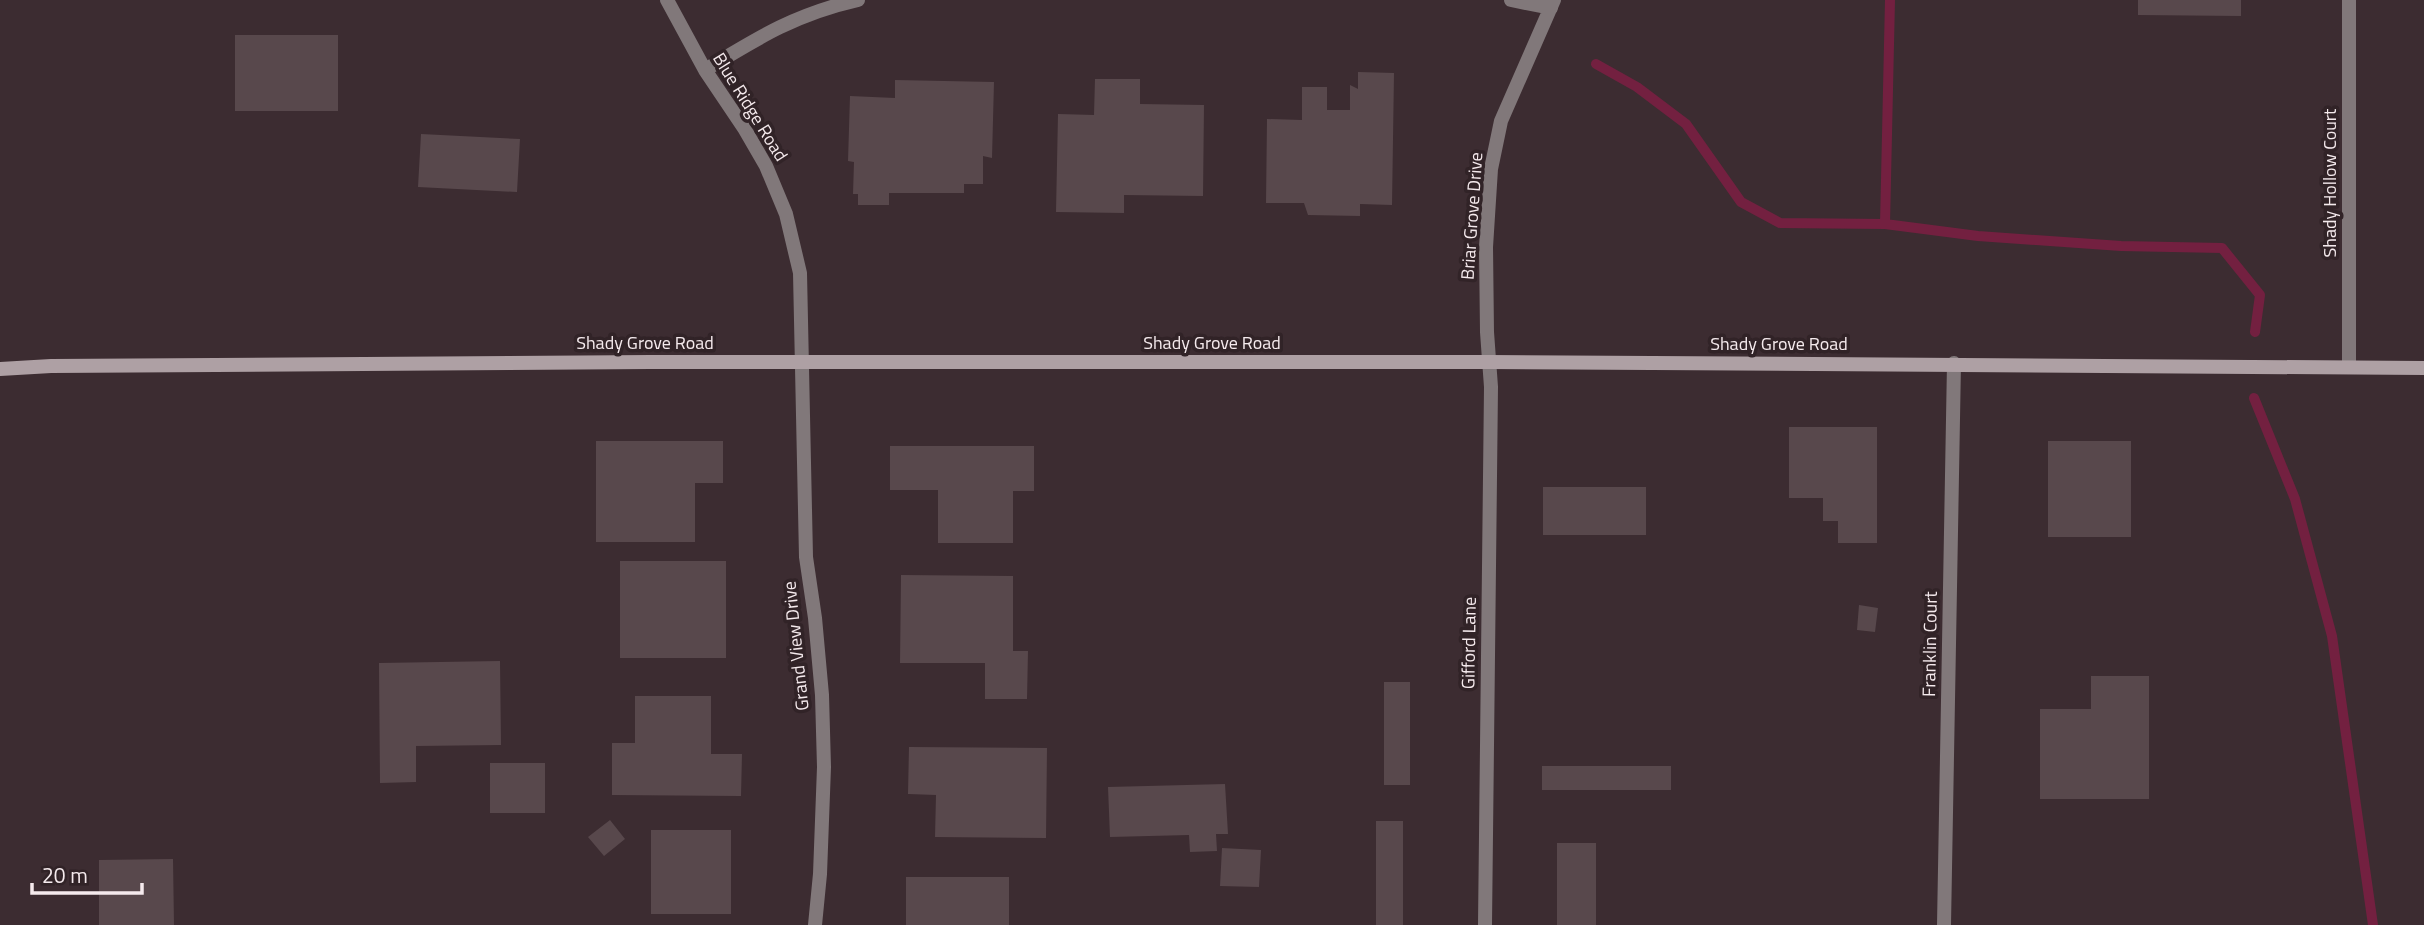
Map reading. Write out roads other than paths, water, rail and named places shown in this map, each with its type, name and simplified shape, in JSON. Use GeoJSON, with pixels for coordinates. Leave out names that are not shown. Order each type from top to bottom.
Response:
{"type":"FeatureCollection","features":[{"type":"Feature","properties":{"kind":"street","name":"Blue Ridge Road"},"geometry":{"type":"LineString","coordinates":[[667,0],[705,70],[761,156],[786,214],[800,273],[803,363]]}},
{"type":"Feature","properties":{"kind":"street"},"geometry":{"type":"LineString","coordinates":[[705,70],[774,28],[823,8],[858,0]]}},
{"type":"Feature","properties":{"kind":"street"},"geometry":{"type":"LineString","coordinates":[[1511,0],[1552,4]]}},
{"type":"Feature","properties":{"kind":"street","name":"Shady Hollow Court"},"geometry":{"type":"LineString","coordinates":[[2349,0],[2349,367]]}},
{"type":"Feature","properties":{"kind":"street","name":"Briar Grove Drive"},"geometry":{"type":"LineString","coordinates":[[1489,362],[1486,247],[1491,169],[1501,121],[1552,4]]}},
{"type":"Feature","properties":{"kind":"street","name":"Shady Grove Road"},"geometry":{"type":"LineString","coordinates":[[0,369],[51,366],[623,362],[1954,363],[2424,368]]}},
{"type":"Feature","properties":{"kind":"street","name":"Gifford Lane"},"geometry":{"type":"LineString","coordinates":[[1485,925],[1489,362]]}},
{"type":"Feature","properties":{"kind":"street","name":"Grand View Drive"},"geometry":{"type":"LineString","coordinates":[[803,363],[806,557],[822,695],[824,767],[815,925]]}},
{"type":"Feature","properties":{"kind":"street","name":"Franklin Court"},"geometry":{"type":"LineString","coordinates":[[1944,925],[1954,363]]}},
{"type":"Feature","properties":{"kind":"waterway"},"geometry":{"type":"LineString","coordinates":[[1890,0],[1885,224],[1978,236],[2121,246],[2222,248],[2260,295],[2255,332]]}},
{"type":"Feature","properties":{"kind":"waterway"},"geometry":{"type":"LineString","coordinates":[[1596,64],[1637,87],[1686,124],[1741,202],[1780,223],[1885,224]]}},
{"type":"Feature","properties":{"kind":"waterway"},"geometry":{"type":"LineString","coordinates":[[2254,398],[2295,499],[2332,636],[2373,925]]}}]}
